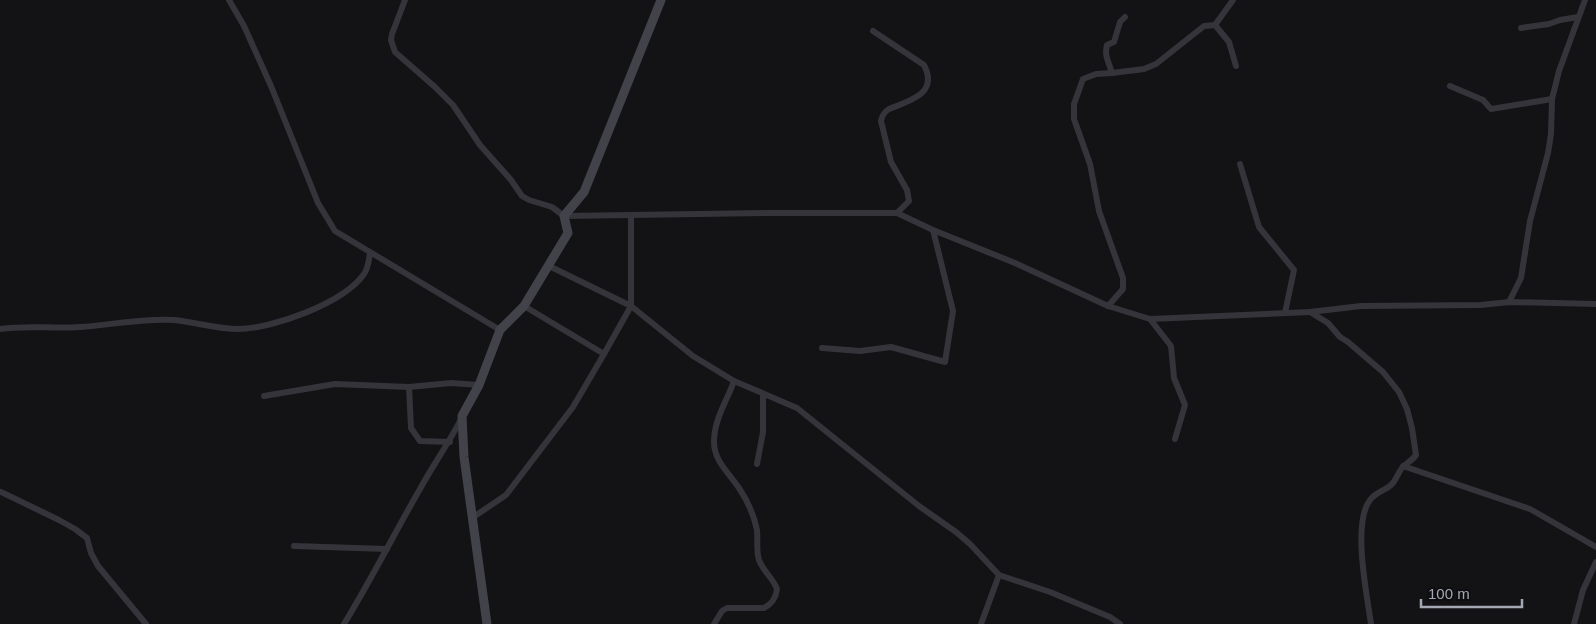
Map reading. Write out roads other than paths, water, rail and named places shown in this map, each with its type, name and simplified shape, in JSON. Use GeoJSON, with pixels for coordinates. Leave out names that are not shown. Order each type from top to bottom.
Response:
{"type":"FeatureCollection","features":[{"type":"Feature","properties":{"kind":"main road"},"geometry":{"type":"LineString","coordinates":[[487,624],[464,457],[462,416],[478,385],[500,330],[524,306],[568,233],[564,216],[584,192],[661,0]]}},
{"type":"Feature","properties":{"kind":"street"},"geometry":{"type":"LineString","coordinates":[[229,0],[244,26],[271,86],[318,203],[335,232],[500,330]]}},
{"type":"Feature","properties":{"kind":"street"},"geometry":{"type":"LineString","coordinates":[[405,0],[392,34],[391,40],[395,52],[436,87],[453,105],[480,144],[512,180],[522,196],[552,208],[564,216],[897,213],[933,230],[1015,263],[1108,306],[1150,319],[1310,312],[1360,306],[1481,305],[1509,302],[1596,304]]}},
{"type":"Feature","properties":{"kind":"street"},"geometry":{"type":"LineString","coordinates":[[1108,306],[1123,289],[1123,278],[1099,211],[1090,164],[1074,119],[1074,104],[1083,78],[1096,74],[1144,68],[1156,64],[1204,26],[1215,25],[1233,0]]}},
{"type":"Feature","properties":{"kind":"street"},"geometry":{"type":"LineString","coordinates":[[1509,302],[1521,278],[1530,221],[1548,153],[1552,99],[1559,71],[1585,0]]}},
{"type":"Feature","properties":{"kind":"street"},"geometry":{"type":"LineString","coordinates":[[1521,28],[1578,17]]}},
{"type":"Feature","properties":{"kind":"street"},"geometry":{"type":"LineString","coordinates":[[1112,73],[1106,58],[1107,45],[1114,42],[1120,22],[1125,18]]}},
{"type":"Feature","properties":{"kind":"street"},"geometry":{"type":"LineString","coordinates":[[1215,25],[1229,42],[1236,66]]}},
{"type":"Feature","properties":{"kind":"street"},"geometry":{"type":"LineString","coordinates":[[874,31],[924,65],[927,72],[927,82],[920,96],[884,112],[881,121],[891,162],[907,190],[909,202],[897,213]]}},
{"type":"Feature","properties":{"kind":"street"},"geometry":{"type":"LineString","coordinates":[[1450,86],[1483,100],[1491,109],[1552,99]]}},
{"type":"Feature","properties":{"kind":"street"},"geometry":{"type":"LineString","coordinates":[[1240,164],[1259,227],[1294,270],[1285,313]]}},
{"type":"Feature","properties":{"kind":"street"},"geometry":{"type":"LineString","coordinates":[[472,518],[506,495],[572,407],[631,306],[631,216]]}},
{"type":"Feature","properties":{"kind":"street"},"geometry":{"type":"LineString","coordinates":[[822,348],[860,351],[891,347],[945,362],[953,311],[933,230]]}},
{"type":"Feature","properties":{"kind":"street"},"geometry":{"type":"LineString","coordinates":[[0,329],[11,327],[79,327],[125,321],[174,320],[236,329],[258,327],[315,309],[332,301],[347,291],[365,274],[370,253]]}},
{"type":"Feature","properties":{"kind":"street"},"geometry":{"type":"LineString","coordinates":[[549,266],[631,306],[693,356],[734,380],[797,408],[918,506],[956,532],[999,575],[1050,592],[1110,617],[1120,624]]}},
{"type":"Feature","properties":{"kind":"street"},"geometry":{"type":"LineString","coordinates":[[524,306],[604,354]]}},
{"type":"Feature","properties":{"kind":"street"},"geometry":{"type":"LineString","coordinates":[[1310,312],[1328,323],[1340,337],[1383,372],[1399,392],[1412,428],[1416,450],[1413,459],[1403,466],[1391,486],[1379,492],[1369,502],[1365,513],[1360,547],[1371,624]]}},
{"type":"Feature","properties":{"kind":"street"},"geometry":{"type":"LineString","coordinates":[[1150,319],[1171,346],[1174,378],[1185,405],[1175,439]]}},
{"type":"Feature","properties":{"kind":"street"},"geometry":{"type":"LineString","coordinates":[[714,624],[722,611],[727,608],[764,608],[769,606],[775,599],[777,589],[759,560],[757,529],[750,508],[738,486],[722,467],[716,454],[714,442],[716,426],[734,380]]}},
{"type":"Feature","properties":{"kind":"street"},"geometry":{"type":"LineString","coordinates":[[264,396],[335,384],[409,386],[451,382],[478,385]]}},
{"type":"Feature","properties":{"kind":"street"},"geometry":{"type":"LineString","coordinates":[[409,386],[412,428],[420,441],[450,442]]}},
{"type":"Feature","properties":{"kind":"street"},"geometry":{"type":"LineString","coordinates":[[757,464],[762,432],[763,394]]}},
{"type":"Feature","properties":{"kind":"street"},"geometry":{"type":"LineString","coordinates":[[344,624],[421,487],[450,442],[462,416]]}},
{"type":"Feature","properties":{"kind":"street"},"geometry":{"type":"LineString","coordinates":[[1403,466],[1530,509],[1596,547]]}},
{"type":"Feature","properties":{"kind":"street"},"geometry":{"type":"LineString","coordinates":[[1,492],[60,520],[87,538],[91,553],[98,566],[146,624]]}},
{"type":"Feature","properties":{"kind":"street"},"geometry":{"type":"LineString","coordinates":[[294,546],[387,549]]}},
{"type":"Feature","properties":{"kind":"street"},"geometry":{"type":"LineString","coordinates":[[1574,624],[1583,590],[1596,562]]}},
{"type":"Feature","properties":{"kind":"street"},"geometry":{"type":"LineString","coordinates":[[981,624],[999,575]]}}]}
